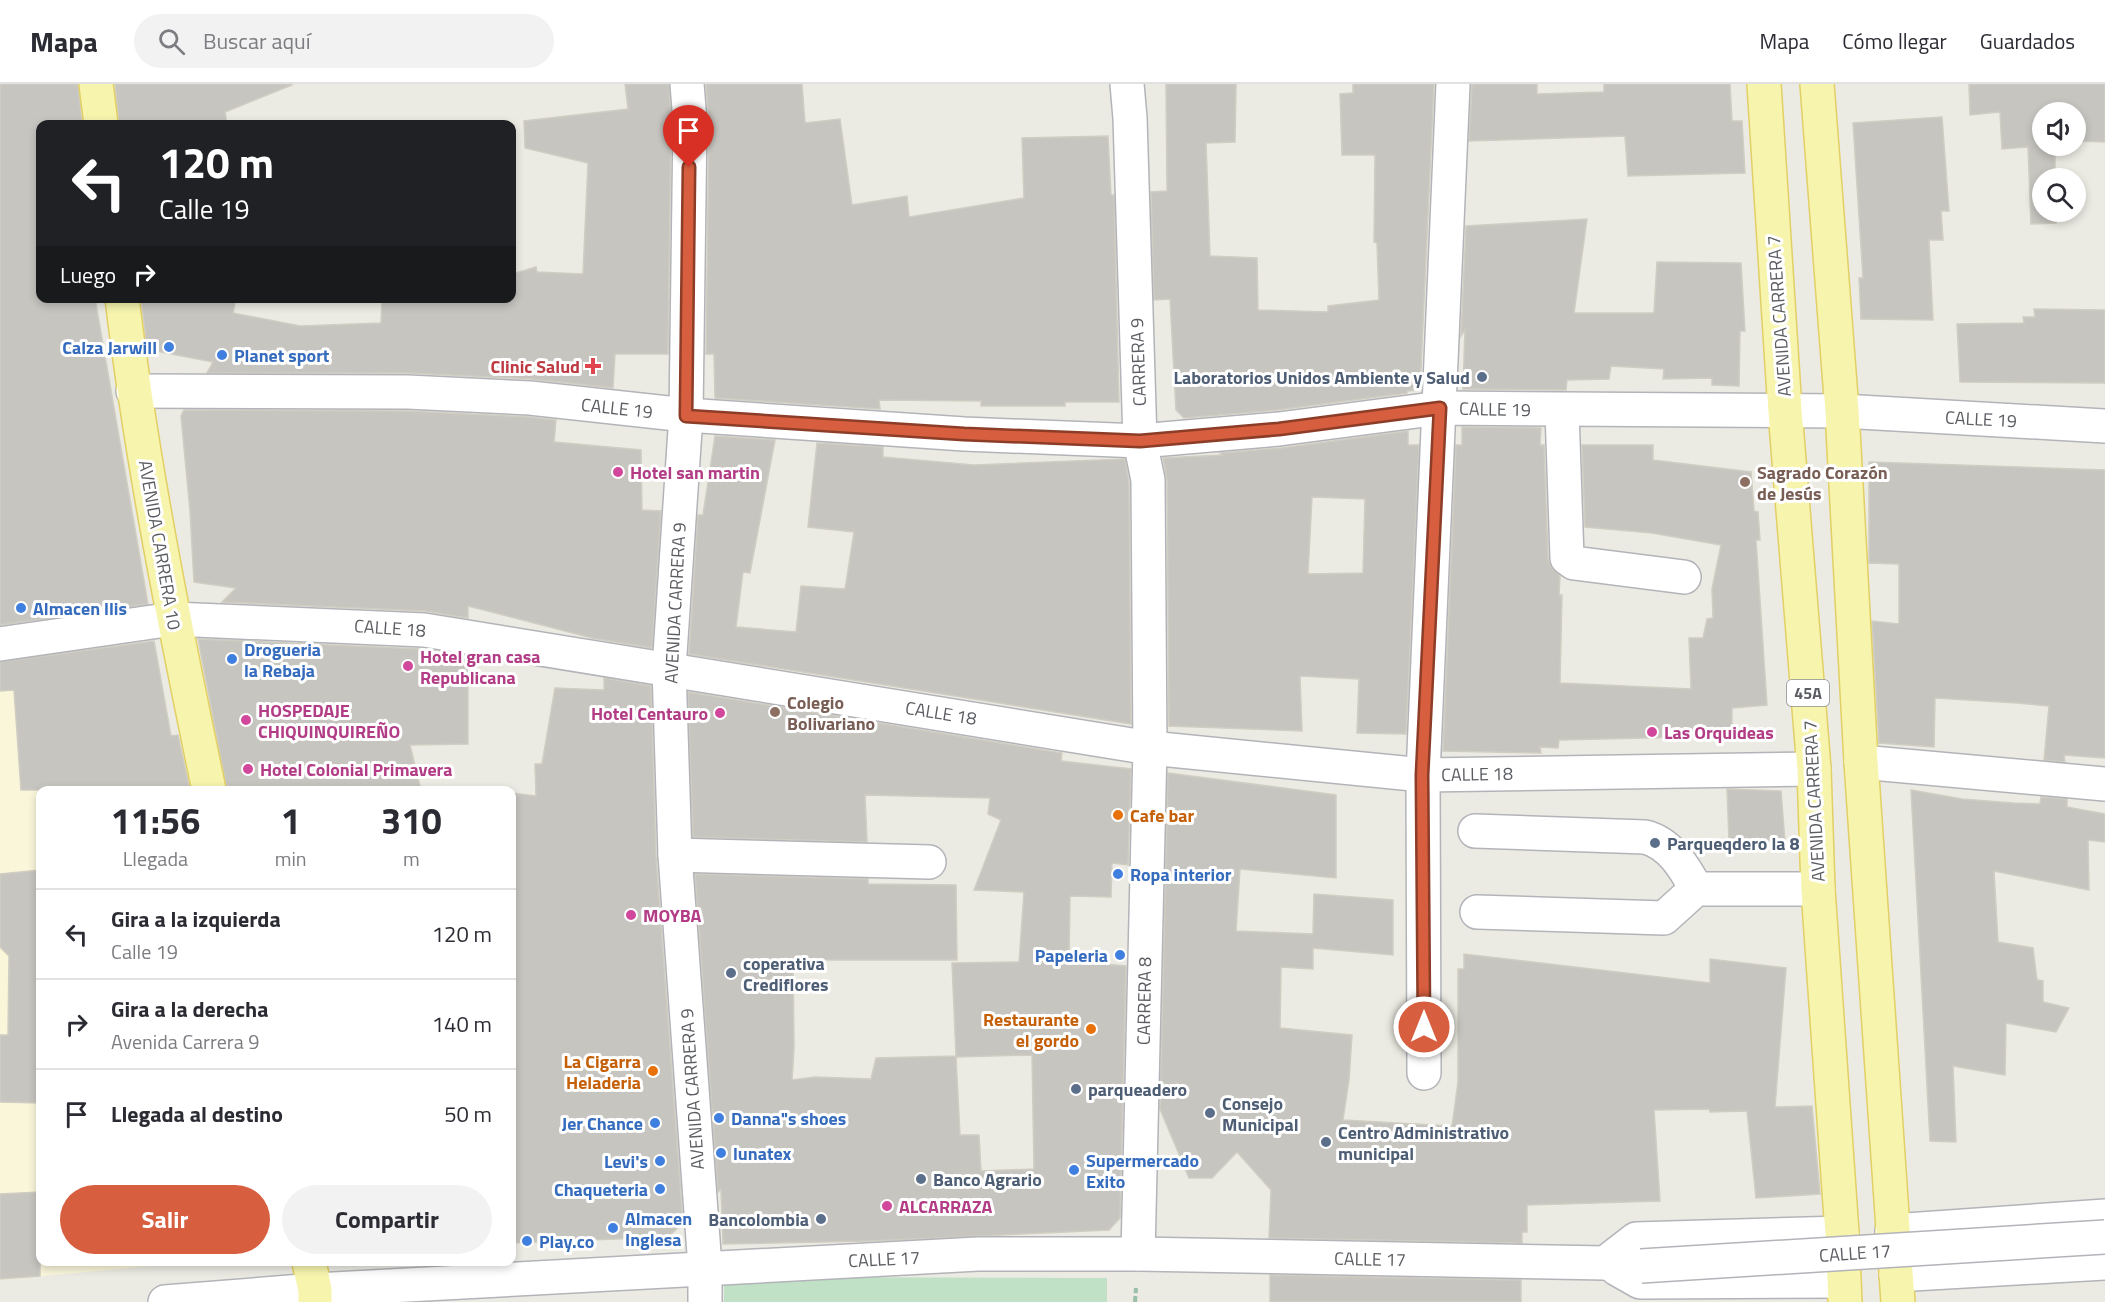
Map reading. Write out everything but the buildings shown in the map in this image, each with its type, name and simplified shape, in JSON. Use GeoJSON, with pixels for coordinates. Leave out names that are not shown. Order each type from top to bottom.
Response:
{"type":"FeatureCollection","features":[{"type":"Feature","properties":{"kind":"main road"},"geometry":{"type":"LineString","coordinates":[[96,84],[100,120]]}},
{"type":"Feature","properties":{"kind":"main road","name":"AVENIDA CARRERA 7"},"geometry":{"type":"LineString","coordinates":[[1764,84],[1785,411],[1815,769],[1818,889],[1842,1233],[1844,1292]]}},
{"type":"Feature","properties":{"kind":"main road"},"geometry":{"type":"LineString","coordinates":[[1817,84],[1842,411],[1861,762],[1897,1289]]}},
{"type":"Feature","properties":{"kind":"main road","name":"AVENIDA CARRERA 10"},"geometry":{"type":"LineString","coordinates":[[123,303],[133,391],[173,619],[208,786]]}},
{"type":"Feature","properties":{"kind":"street","name":"AVENIDA CARRERA 9"},"geometry":{"type":"LineString","coordinates":[[687,84],[690,121],[686,416],[669,669],[675,855],[705,1267],[705,1302]]}},
{"type":"Feature","properties":{"kind":"street","name":"CARRERA 9"},"geometry":{"type":"LineString","coordinates":[[1127,84],[1140,441],[1148,480],[1150,747]]}},
{"type":"Feature","properties":{"kind":"street"},"geometry":{"type":"LineString","coordinates":[[1424,1073],[1422,775],[1453,84]]}},
{"type":"Feature","properties":{"kind":"street","name":"CALLE 19"},"geometry":{"type":"LineString","coordinates":[[133,391],[430,393],[530,398],[686,416],[964,434],[1140,441],[1279,429],[1440,408],[1562,411],[1842,411],[2105,426]]}},
{"type":"Feature","properties":{"kind":"street"},"geometry":{"type":"LineString","coordinates":[[1562,411],[1567,558],[1574,563],[1684,577]]}},
{"type":"Feature","properties":{"kind":"street","name":"CALLE 18"},"geometry":{"type":"LineString","coordinates":[[0,644],[173,619],[424,630],[1150,747],[1422,775],[1815,769]]}},
{"type":"Feature","properties":{"kind":"street","name":"CARRERA 8"},"geometry":{"type":"LineString","coordinates":[[1138,1254],[1150,747]]}},
{"type":"Feature","properties":{"kind":"street"},"geometry":{"type":"LineString","coordinates":[[1861,762],[2105,784]]}},
{"type":"Feature","properties":{"kind":"street"},"geometry":{"type":"LineString","coordinates":[[1475,831],[1645,837],[1655,840],[1685,868],[1696,889]]}},
{"type":"Feature","properties":{"kind":"street"},"geometry":{"type":"LineString","coordinates":[[675,855],[929,862]]}},
{"type":"Feature","properties":{"kind":"street"},"geometry":{"type":"LineString","coordinates":[[1477,912],[1664,918],[1696,889],[1818,889]]}},
{"type":"Feature","properties":{"kind":"street","name":"CALLE 17"},"geometry":{"type":"LineString","coordinates":[[1892,1231],[2105,1216]]}},
{"type":"Feature","properties":{"kind":"street","name":"CALLE 17"},"geometry":{"type":"LineString","coordinates":[[1605,1263],[1636,1239],[1842,1233]]}},
{"type":"Feature","properties":{"kind":"street","name":"CALLE 17"},"geometry":{"type":"LineString","coordinates":[[165,1302],[313,1284],[978,1254],[1138,1254],[1605,1263],[1641,1266],[2105,1237]]}},
{"type":"Feature","properties":{"kind":"street","name":"CALLE 17"},"geometry":{"type":"LineString","coordinates":[[1605,1263],[1640,1282],[1844,1292]]}},
{"type":"Feature","properties":{"kind":"street","name":"CALLE 17"},"geometry":{"type":"LineString","coordinates":[[1897,1289],[2105,1263]]}},
{"type":"Feature","properties":{"kind":"shaded area"},"geometry":{"type":"Polygon","coordinates":[[[148,654],[177,786],[36,786],[36,1266],[152,1266],[0,1280],[0,677],[148,654]]]}},
{"type":"Feature","properties":{"kind":"green space"},"geometry":{"type":"Polygon","coordinates":[[[724,1277],[1107,1278],[1107,1302],[724,1302],[724,1277]]]}},
{"type":"Feature","properties":{"kind":"place","name":"Calza Jarwill"},"geometry":{"type":"Point","coordinates":[169,347]}},
{"type":"Feature","properties":{"kind":"place","name":"Planet sport"},"geometry":{"type":"Point","coordinates":[222,355]}},
{"type":"Feature","properties":{"kind":"place","name":"Clinic Salud"},"geometry":{"type":"Point","coordinates":[593,366]}},
{"type":"Feature","properties":{"kind":"place","name":"Laboratorios Unidos Ambiente y Salud"},"geometry":{"type":"Point","coordinates":[1482,377]}},
{"type":"Feature","properties":{"kind":"place","name":"Hotel san martin"},"geometry":{"type":"Point","coordinates":[618,472]}},
{"type":"Feature","properties":{"kind":"place","name":"Sagrado Corazón de Jesús"},"geometry":{"type":"Point","coordinates":[1745,482]}},
{"type":"Feature","properties":{"kind":"place","name":"Almacen llis"},"geometry":{"type":"Point","coordinates":[21,608]}},
{"type":"Feature","properties":{"kind":"place","name":"Drogueria la Rebaja"},"geometry":{"type":"Point","coordinates":[232,659]}},
{"type":"Feature","properties":{"kind":"place","name":"Hotel gran casa Republicana"},"geometry":{"type":"Point","coordinates":[408,666]}},
{"type":"Feature","properties":{"kind":"place","name":"Colegio Bolivariano"},"geometry":{"type":"Point","coordinates":[775,712]}},
{"type":"Feature","properties":{"kind":"place","name":"Hotel Centauro"},"geometry":{"type":"Point","coordinates":[720,713]}},
{"type":"Feature","properties":{"kind":"place","name":"HOSPEDAJE CHIQUINQUIREÑO"},"geometry":{"type":"Point","coordinates":[246,720]}},
{"type":"Feature","properties":{"kind":"place","name":"Las Orquideas"},"geometry":{"type":"Point","coordinates":[1652,732]}},
{"type":"Feature","properties":{"kind":"place","name":"Hotel Colonial Primavera"},"geometry":{"type":"Point","coordinates":[248,769]}},
{"type":"Feature","properties":{"kind":"place","name":"Cafe bar"},"geometry":{"type":"Point","coordinates":[1118,815]}},
{"type":"Feature","properties":{"kind":"place","name":"Parqueqdero la 8"},"geometry":{"type":"Point","coordinates":[1655,843]}},
{"type":"Feature","properties":{"kind":"place","name":"Ropa interior"},"geometry":{"type":"Point","coordinates":[1118,874]}},
{"type":"Feature","properties":{"kind":"place","name":"MOYBA"},"geometry":{"type":"Point","coordinates":[631,915]}},
{"type":"Feature","properties":{"kind":"place","name":"Papeleria"},"geometry":{"type":"Point","coordinates":[1120,955]}},
{"type":"Feature","properties":{"kind":"place","name":"coperativa Crediflores"},"geometry":{"type":"Point","coordinates":[731,973]}},
{"type":"Feature","properties":{"kind":"place","name":"Restaurante el gordo"},"geometry":{"type":"Point","coordinates":[1091,1029]}},
{"type":"Feature","properties":{"kind":"place","name":"La Cigarra Heladeria"},"geometry":{"type":"Point","coordinates":[653,1071]}},
{"type":"Feature","properties":{"kind":"place","name":"parqueadero"},"geometry":{"type":"Point","coordinates":[1076,1089]}},
{"type":"Feature","properties":{"kind":"place","name":"Consejo Municipal"},"geometry":{"type":"Point","coordinates":[1210,1113]}},
{"type":"Feature","properties":{"kind":"place","name":"Danna\"s shoes"},"geometry":{"type":"Point","coordinates":[719,1118]}},
{"type":"Feature","properties":{"kind":"place","name":"Jer Chance"},"geometry":{"type":"Point","coordinates":[655,1123]}},
{"type":"Feature","properties":{"kind":"place","name":"Centro Administrativo municipal"},"geometry":{"type":"Point","coordinates":[1326,1142]}},
{"type":"Feature","properties":{"kind":"place","name":"lunatex"},"geometry":{"type":"Point","coordinates":[721,1153]}},
{"type":"Feature","properties":{"kind":"place","name":"Levi's"},"geometry":{"type":"Point","coordinates":[660,1161]}},
{"type":"Feature","properties":{"kind":"place","name":"Supermercado Exito"},"geometry":{"type":"Point","coordinates":[1074,1170]}},
{"type":"Feature","properties":{"kind":"place","name":"Banco Agrario"},"geometry":{"type":"Point","coordinates":[921,1179]}},
{"type":"Feature","properties":{"kind":"place","name":"Chaqueteria"},"geometry":{"type":"Point","coordinates":[660,1189]}},
{"type":"Feature","properties":{"kind":"place","name":"ALCARRAZA"},"geometry":{"type":"Point","coordinates":[887,1206]}},
{"type":"Feature","properties":{"kind":"place","name":"Bancolombia"},"geometry":{"type":"Point","coordinates":[821,1219]}},
{"type":"Feature","properties":{"kind":"place","name":"Almacen Inglesa"},"geometry":{"type":"Point","coordinates":[613,1228]}},
{"type":"Feature","properties":{"kind":"place","name":"Play.co"},"geometry":{"type":"Point","coordinates":[527,1241]}},
{"type":"Feature","properties":{"kind":"route"},"geometry":{"type":"LineString","coordinates":[[689,167],[686,416],[964,434],[1140,441],[1279,429],[1440,408],[1422,775],[1424,1027]]}}]}
